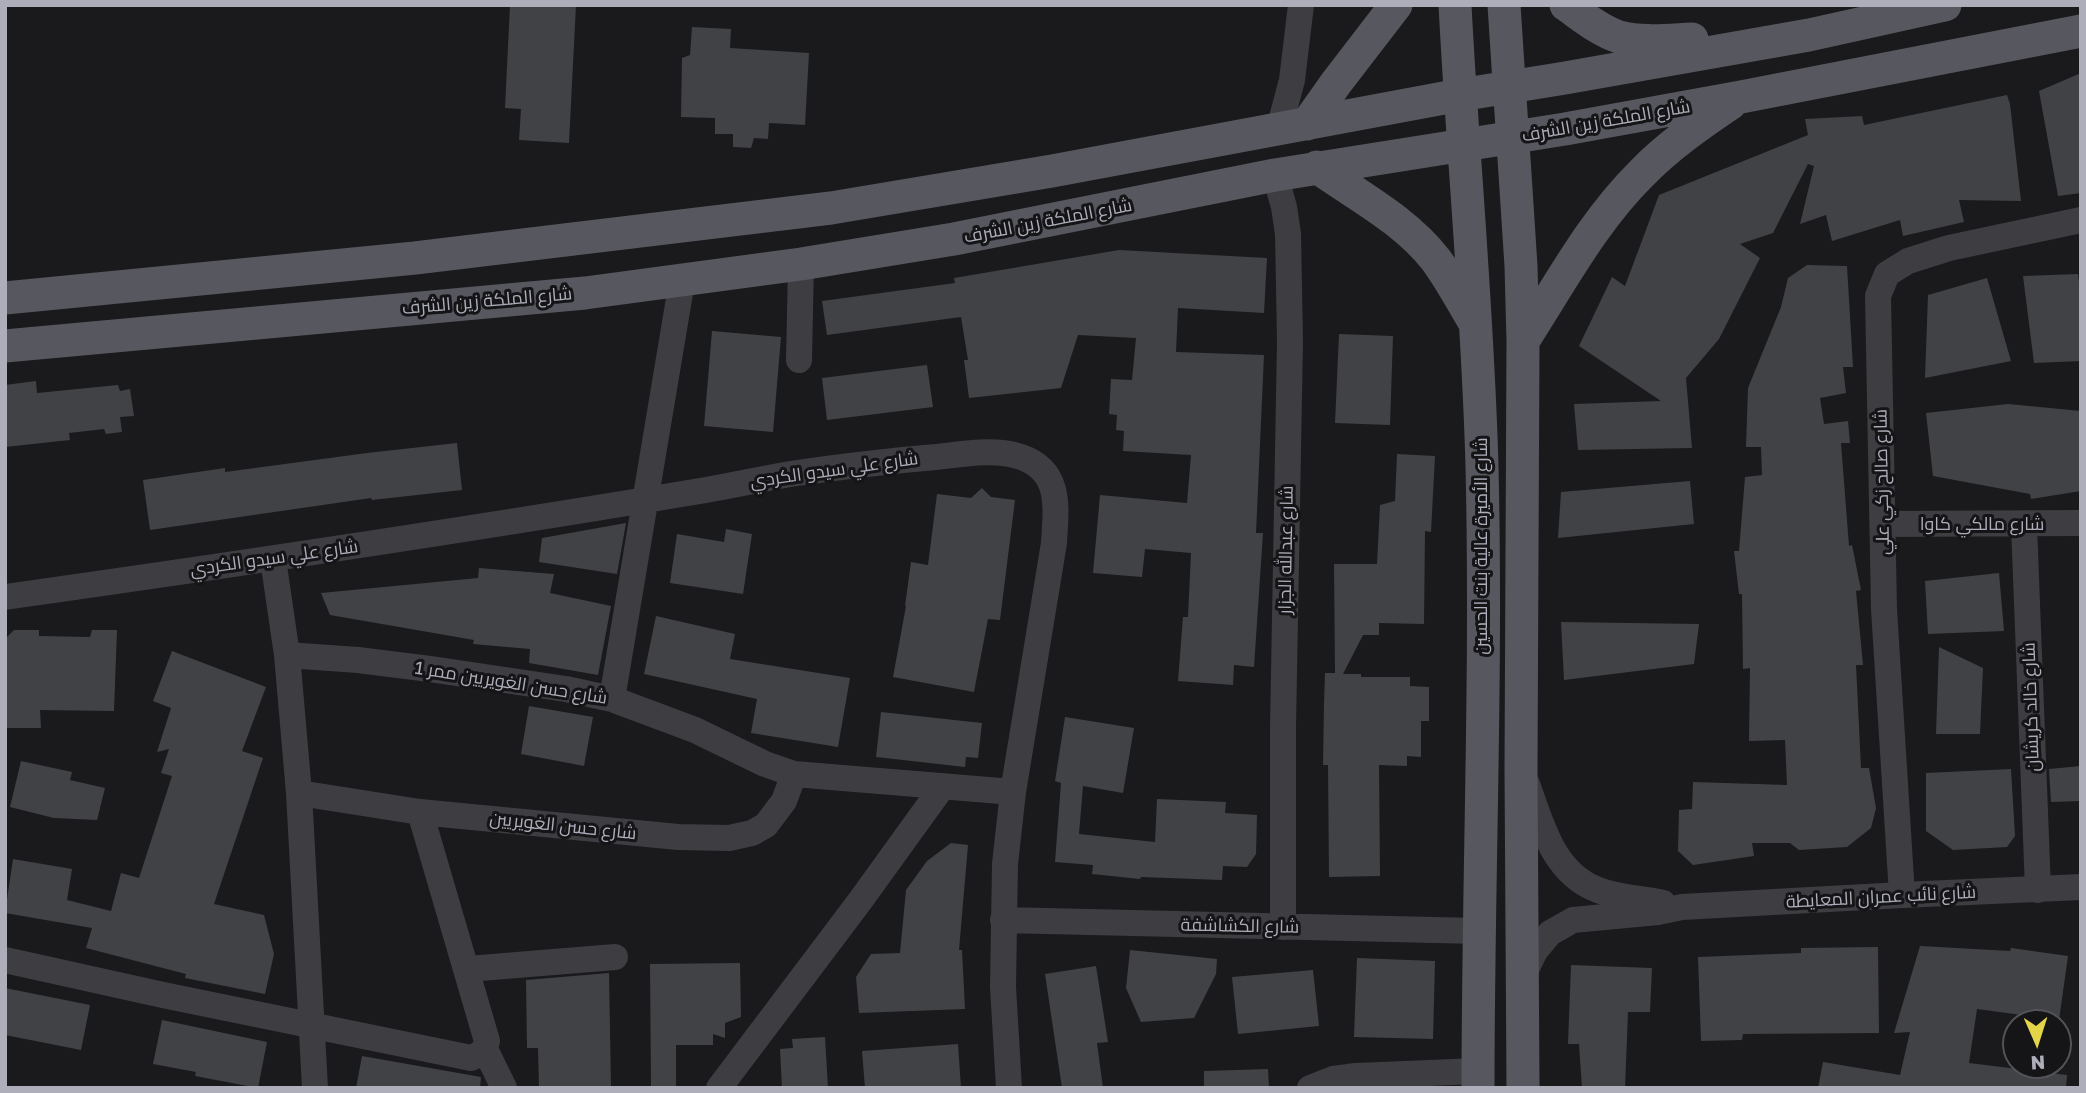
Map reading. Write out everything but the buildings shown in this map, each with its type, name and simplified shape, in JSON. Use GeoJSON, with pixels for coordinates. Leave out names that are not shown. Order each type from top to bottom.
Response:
{"type":"FeatureCollection","features":[{"type":"Feature","properties":{"kind":"main road"},"geometry":{"type":"LineString","coordinates":[[1293,127],[1336,83],[1396,5]]}},
{"type":"Feature","properties":{"kind":"main road","name":"شارع الأميرة عالية بنت الحسين"},"geometry":{"type":"LineString","coordinates":[[1455,5],[1477,326],[1483,579],[1478,1079]]}},
{"type":"Feature","properties":{"kind":"main road"},"geometry":{"type":"LineString","coordinates":[[1504,5],[1521,266],[1523,341],[1523,1088]]}},
{"type":"Feature","properties":{"kind":"main road"},"geometry":{"type":"LineString","coordinates":[[1566,5],[1618,37],[1649,40],[1810,35]]}},
{"type":"Feature","properties":{"kind":"main road"},"geometry":{"type":"LineString","coordinates":[[5,298],[415,258],[831,208],[1052,171],[1460,94],[1810,35],[1924,7]]}},
{"type":"Feature","properties":{"kind":"main road","name":"شارع الملكة زين الشرف"},"geometry":{"type":"LineString","coordinates":[[5,346],[585,293],[801,264],[954,239],[1317,167],[1512,138],[1741,97],[2081,30]]}},
{"type":"Feature","properties":{"kind":"main road"},"geometry":{"type":"LineString","coordinates":[[1523,341],[1575,260],[1623,193],[1667,150],[1741,97]]}},
{"type":"Feature","properties":{"kind":"main road"},"geometry":{"type":"LineString","coordinates":[[1317,167],[1412,234],[1446,274],[1477,326]]}},
{"type":"Feature","properties":{"kind":"street"},"geometry":{"type":"LineString","coordinates":[[1293,127],[1292,80],[1300,5]]}},
{"type":"Feature","properties":{"kind":"street","name":"شارع عبدالله الجزار"},"geometry":{"type":"LineString","coordinates":[[1275,175],[1288,234],[1290,341],[1283,727],[1283,927]]}},
{"type":"Feature","properties":{"kind":"street","name":"شارع صالح زكي علي"},"geometry":{"type":"LineString","coordinates":[[1902,895],[1884,609],[1878,296],[1887,274],[1908,261],[1949,248],[2081,220]]}},
{"type":"Feature","properties":{"kind":"street"},"geometry":{"type":"LineString","coordinates":[[799,360],[801,264]]}},
{"type":"Feature","properties":{"kind":"street"},"geometry":{"type":"LineString","coordinates":[[612,699],[682,281]]}},
{"type":"Feature","properties":{"kind":"street","name":"شارع علي سيدو الكردي"},"geometry":{"type":"LineString","coordinates":[[5,597],[273,559],[645,500],[789,474],[977,453],[1022,457],[1046,473],[1052,483],[1055,505],[1054,543],[1013,792],[1005,864],[1003,987],[1009,1088]]}},
{"type":"Feature","properties":{"kind":"street","name":"شارع مالكي كاوا"},"geometry":{"type":"LineString","coordinates":[[1883,524],[2081,523]]}},
{"type":"Feature","properties":{"kind":"street","name":"شارع خالد كريشان"},"geometry":{"type":"LineString","coordinates":[[2024,525],[2038,890]]}},
{"type":"Feature","properties":{"kind":"street"},"geometry":{"type":"LineString","coordinates":[[273,559],[287,655],[299,793],[315,1088]]}},
{"type":"Feature","properties":{"kind":"street","name":"شارع حسن الغويريين ممر 1"},"geometry":{"type":"LineString","coordinates":[[287,655],[358,660],[566,689],[612,699],[695,730],[765,764],[794,774],[1013,792]]}},
{"type":"Feature","properties":{"kind":"street","name":"شارع نائب عمران المعايطة"},"geometry":{"type":"LineString","coordinates":[[1521,768],[1541,828],[1566,871],[1582,883],[1600,891],[1682,907]]}},
{"type":"Feature","properties":{"kind":"street","name":"شارع حسن الغويريين"},"geometry":{"type":"LineString","coordinates":[[299,793],[420,812],[678,837],[729,838],[766,825],[784,802],[794,774]]}},
{"type":"Feature","properties":{"kind":"street"},"geometry":{"type":"LineString","coordinates":[[719,1088],[943,786]]}},
{"type":"Feature","properties":{"kind":"street"},"geometry":{"type":"LineString","coordinates":[[5,960],[463,1058],[480,1055],[485,1049],[486,1032],[420,812]]}},
{"type":"Feature","properties":{"kind":"street","name":"شارع نائب عمران المعايطة"},"geometry":{"type":"LineString","coordinates":[[1524,974],[1535,951],[1550,933],[1573,920],[1658,912],[1682,907],[2081,887]]}},
{"type":"Feature","properties":{"kind":"street","name":"شارع الكشاشفة"},"geometry":{"type":"LineString","coordinates":[[1003,920],[1478,932]]}},
{"type":"Feature","properties":{"kind":"street"},"geometry":{"type":"LineString","coordinates":[[468,969],[615,957]]}},
{"type":"Feature","properties":{"kind":"street"},"geometry":{"type":"LineString","coordinates":[[485,1049],[504,1088]]}},
{"type":"Feature","properties":{"kind":"street"},"geometry":{"type":"LineString","coordinates":[[1311,1088],[1333,1079],[1356,1076],[1478,1079]]}}]}
